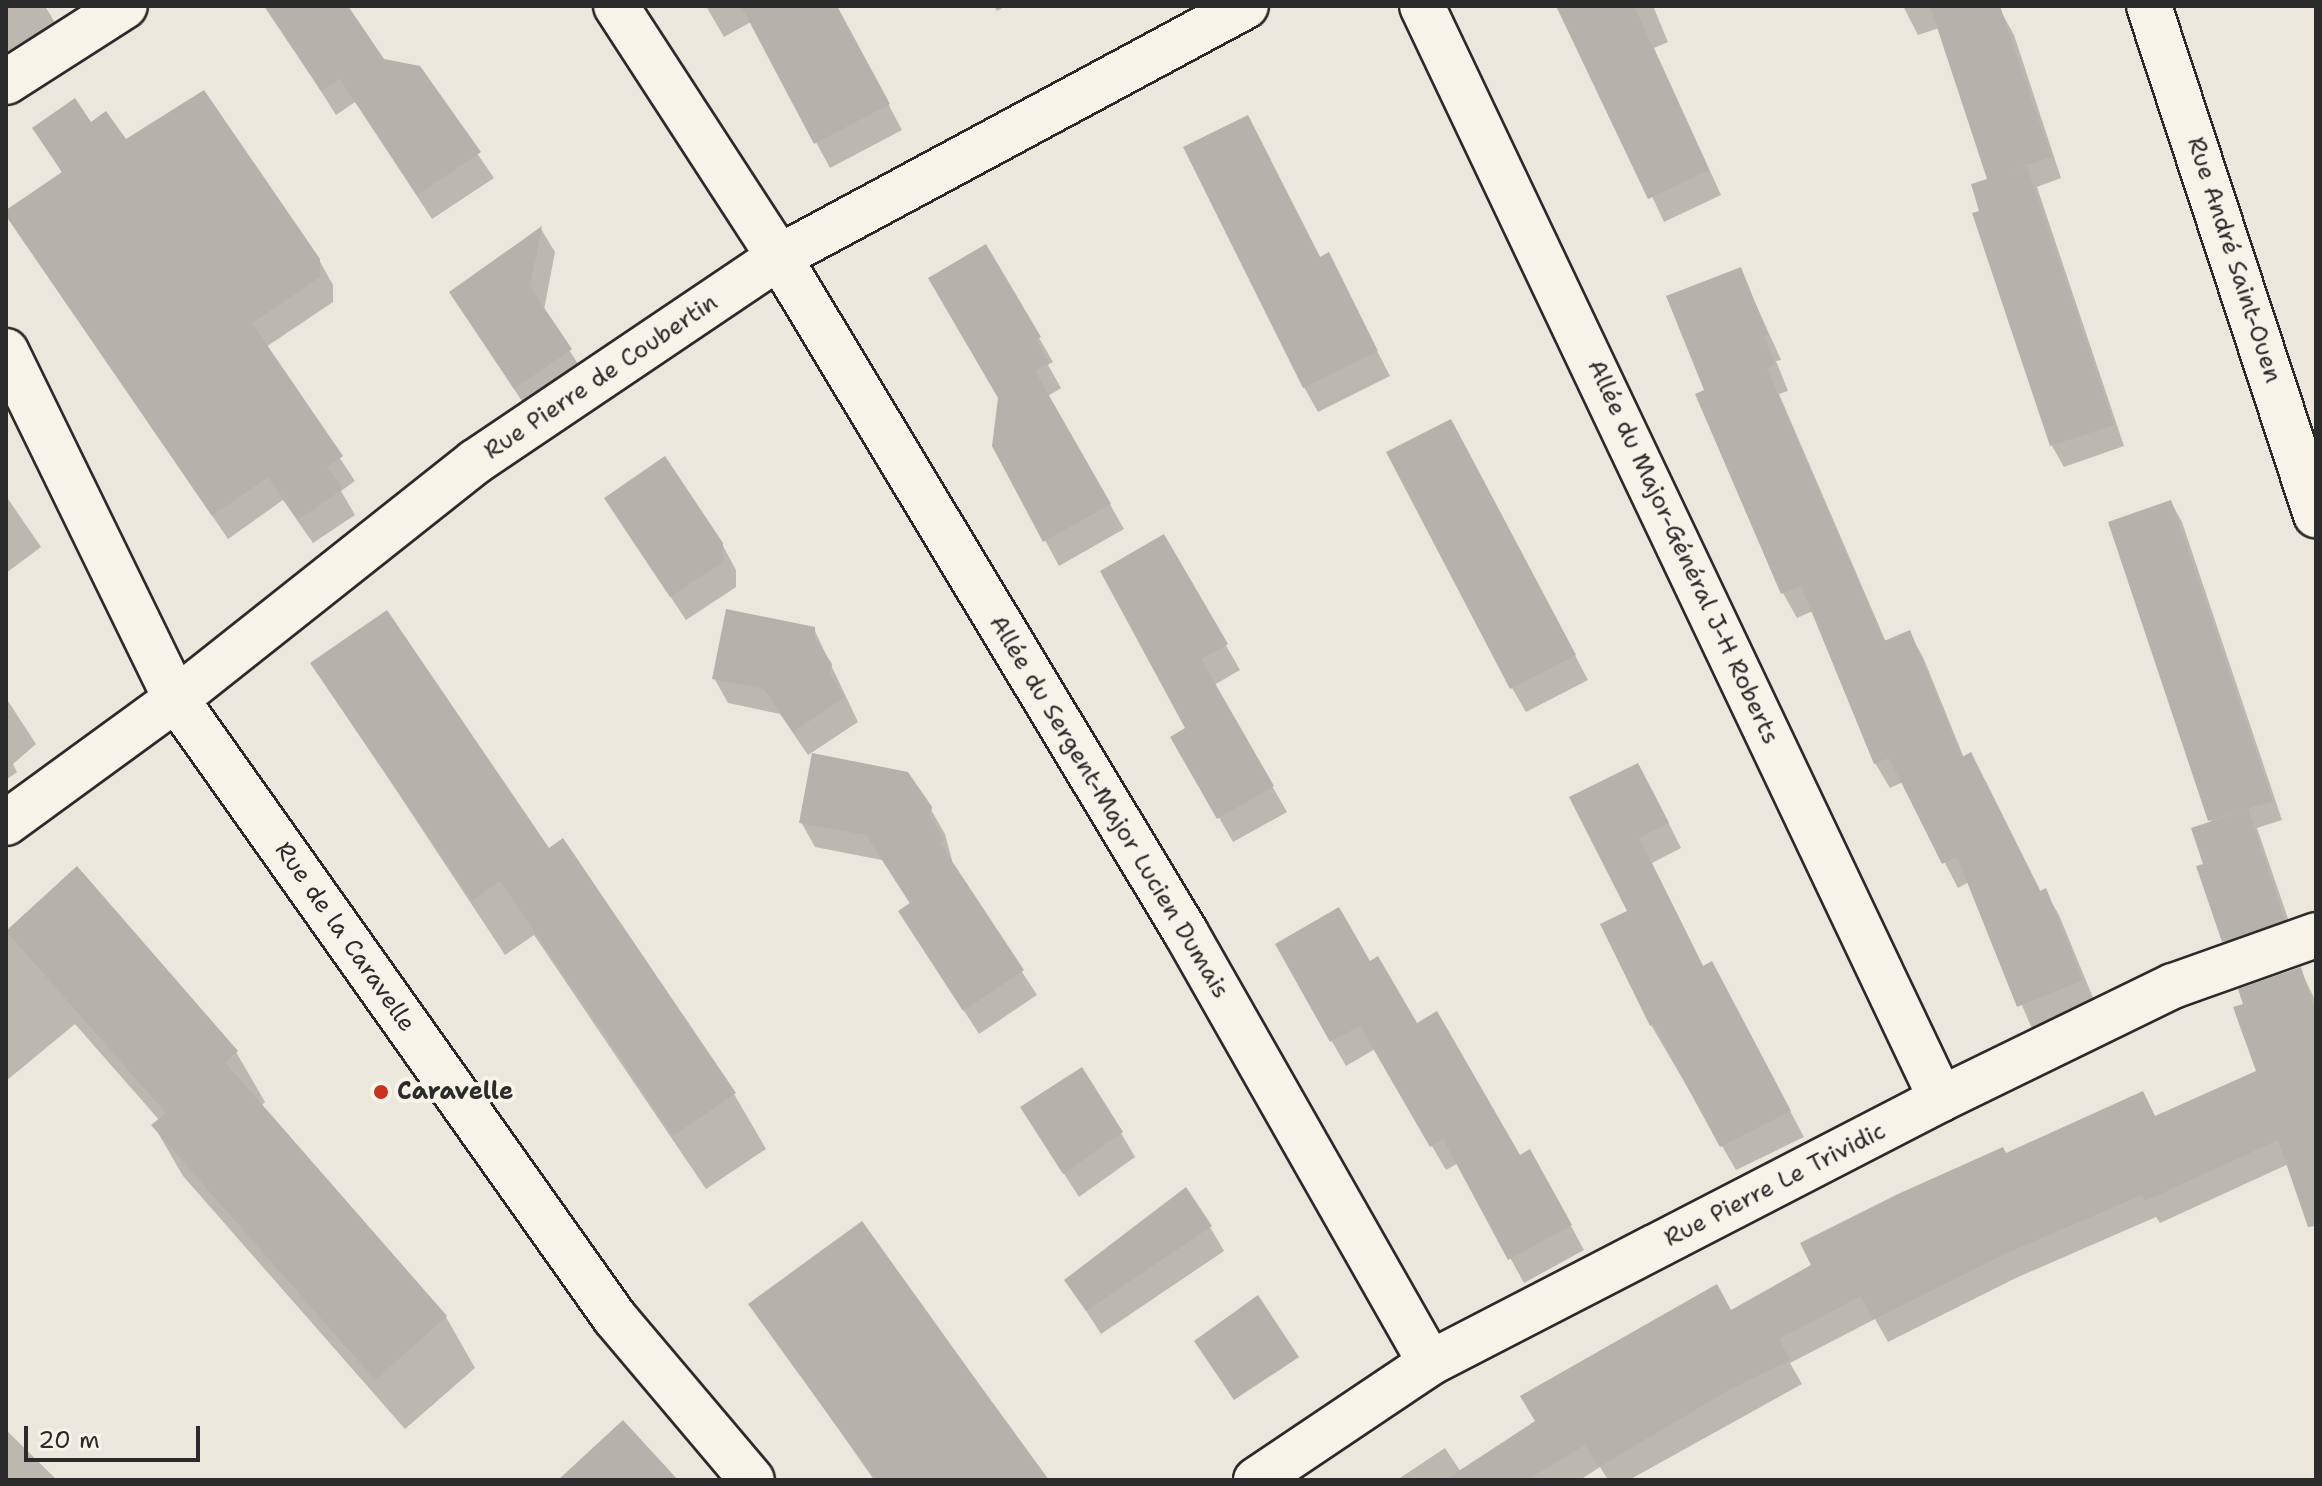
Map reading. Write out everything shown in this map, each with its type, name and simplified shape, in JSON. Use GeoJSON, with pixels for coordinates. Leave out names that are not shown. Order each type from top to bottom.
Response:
{"type":"FeatureCollection","features":[{"type":"Feature","properties":{"kind":"street"},"geometry":{"type":"LineString","coordinates":[[6,82],[125,6]]}},
{"type":"Feature","properties":{"kind":"street","name":"Allée du Sergent-Major Lucien Dumais"},"geometry":{"type":"LineString","coordinates":[[616,6],[779,257],[1186,933],[1430,1363]]}},
{"type":"Feature","properties":{"kind":"street","name":"Rue Pierre de Coubertin"},"geometry":{"type":"LineString","coordinates":[[6,823],[176,699],[475,462],[779,257],[1246,6]]}},
{"type":"Feature","properties":{"kind":"street","name":"Allée du Major-Général J-H Roberts"},"geometry":{"type":"LineString","coordinates":[[1422,6],[1941,1099]]}},
{"type":"Feature","properties":{"kind":"street","name":"Rue André Saint-Ouen"},"geometry":{"type":"LineString","coordinates":[[2149,6],[2316,515]]}},
{"type":"Feature","properties":{"kind":"street","name":"Rue de la Caravelle"},"geometry":{"type":"LineString","coordinates":[[6,351],[176,699],[615,1318],[752,1480]]}},
{"type":"Feature","properties":{"kind":"street","name":"Rue Pierre Le Trividic"},"geometry":{"type":"LineString","coordinates":[[1256,1480],[1430,1363],[1941,1099],[2173,986],[2316,935]]}},
{"type":"Feature","properties":{"kind":"building"},"geometry":{"type":"Polygon","coordinates":[[[264,6],[348,6],[384,59],[420,66],[481,152],[417,195],[340,79],[321,91],[264,6]]]}},
{"type":"Feature","properties":{"kind":"building"},"geometry":{"type":"Polygon","coordinates":[[[741,6],[837,6],[890,104],[814,144],[741,6]]]}},
{"type":"Feature","properties":{"kind":"building"},"geometry":{"type":"Polygon","coordinates":[[[1556,6],[1634,6],[1709,170],[1648,199],[1556,6]]]}},
{"type":"Feature","properties":{"kind":"building"},"geometry":{"type":"Polygon","coordinates":[[[1930,6],[2000,6],[2051,157],[2003,173],[2027,166],[2114,425],[2050,446],[1972,213],[1979,211],[1971,184],[1987,179],[1930,6]]]}},
{"type":"Feature","properties":{"kind":"building"},"geometry":{"type":"Polygon","coordinates":[[[204,90],[320,259],[320,277],[252,323],[343,456],[327,467],[343,489],[298,520],[268,477],[212,516],[6,216],[6,210],[62,172],[32,128],[75,98],[91,122],[106,111],[126,139],[204,90]]]}},
{"type":"Feature","properties":{"kind":"building"},"geometry":{"type":"Polygon","coordinates":[[[1248,115],[1320,257],[1329,252],[1378,351],[1303,388],[1183,147],[1248,115]]]}},
{"type":"Feature","properties":{"kind":"building"},"geometry":{"type":"Polygon","coordinates":[[[542,226],[530,287],[572,349],[514,389],[449,292],[542,226]]]}},
{"type":"Feature","properties":{"kind":"building"},"geometry":{"type":"Polygon","coordinates":[[[986,244],[1041,337],[1036,340],[1049,363],[1035,371],[1111,504],[1043,542],[992,446],[998,398],[928,278],[986,244]]]}},
{"type":"Feature","properties":{"kind":"building"},"geometry":{"type":"Polygon","coordinates":[[[1741,267],[1768,335],[1764,336],[1775,365],[1767,369],[1884,641],[1910,630],[1962,757],[1971,752],[2040,891],[2046,888],[2083,980],[2017,1007],[1957,857],[1942,864],[1889,758],[1874,764],[1801,586],[1781,594],[1695,394],[1704,390],[1666,296],[1741,267]]]}},
{"type":"Feature","properties":{"kind":"building"},"geometry":{"type":"Polygon","coordinates":[[[1451,419],[1576,655],[1510,689],[1386,452],[1451,419]]]}},
{"type":"Feature","properties":{"kind":"building"},"geometry":{"type":"Polygon","coordinates":[[[665,456],[723,543],[723,562],[670,597],[604,498],[665,456]]]}},
{"type":"Feature","properties":{"kind":"building"},"geometry":{"type":"Polygon","coordinates":[[[2171,500],[2273,801],[2208,821],[2108,522],[2171,500]]]}},
{"type":"Feature","properties":{"kind":"building"},"geometry":{"type":"Polygon","coordinates":[[[1164,534],[1228,644],[1201,659],[1274,786],[1217,819],[1170,737],[1185,728],[1100,571],[1164,534]]]}},
{"type":"Feature","properties":{"kind":"building"},"geometry":{"type":"Polygon","coordinates":[[[726,609],[815,627],[815,638],[832,664],[830,674],[845,697],[793,732],[764,689],[712,679],[726,609]]]}},
{"type":"Feature","properties":{"kind":"building"},"geometry":{"type":"Polygon","coordinates":[[[387,610],[549,848],[563,838],[736,1093],[673,1136],[500,881],[472,901],[310,663],[387,610]]]}},
{"type":"Feature","properties":{"kind":"building"},"geometry":{"type":"Polygon","coordinates":[[[812,753],[908,772],[932,807],[930,817],[945,840],[940,843],[1024,970],[963,1011],[898,911],[910,903],[866,835],[799,823],[812,753]]]}},
{"type":"Feature","properties":{"kind":"building"},"geometry":{"type":"Polygon","coordinates":[[[1638,763],[1669,823],[1639,838],[1703,966],[1712,961],[1791,1111],[1720,1147],[1653,1024],[1650,1026],[1600,924],[1627,911],[1569,797],[1638,763]]]}},
{"type":"Feature","properties":{"kind":"building"},"geometry":{"type":"Polygon","coordinates":[[[2248,809],[2285,920],[2222,942],[2196,866],[2203,864],[2191,828],[2248,809]]]}},
{"type":"Feature","properties":{"kind":"building"},"geometry":{"type":"Polygon","coordinates":[[[77,866],[238,1051],[225,1062],[447,1316],[375,1380],[151,1125],[166,1113],[6,931],[77,866]]]}},
{"type":"Feature","properties":{"kind":"building"},"geometry":{"type":"Polygon","coordinates":[[[1339,907],[1370,961],[1378,956],[1417,1023],[1437,1011],[1520,1155],[1530,1149],[1572,1225],[1508,1260],[1443,1139],[1430,1147],[1360,1026],[1330,1042],[1275,944],[1339,907]]]}},
{"type":"Feature","properties":{"kind":"building"},"geometry":{"type":"Polygon","coordinates":[[[2301,967],[2316,1014],[2316,1226],[2308,1227],[2278,1140],[2145,1201],[2142,1195],[2005,1254],[1873,1320],[1861,1296],[1779,1339],[1790,1360],[1727,1391],[1599,1467],[1585,1445],[1527,1480],[1445,1480],[1535,1421],[1520,1396],[1717,1284],[1731,1310],[1811,1265],[1800,1243],[1898,1194],[2003,1147],[2006,1153],[2143,1091],[2155,1116],[2256,1071],[2233,1007],[2243,1004],[2238,989],[2301,967]]]}},
{"type":"Feature","properties":{"kind":"building"},"geometry":{"type":"Polygon","coordinates":[[[1082,1067],[1123,1132],[1063,1174],[1020,1107],[1082,1067]]]}},
{"type":"Feature","properties":{"kind":"building"},"geometry":{"type":"Polygon","coordinates":[[[1186,1187],[1212,1226],[1086,1311],[1064,1280],[1186,1187]]]}},
{"type":"Feature","properties":{"kind":"building"},"geometry":{"type":"Polygon","coordinates":[[[862,1221],[1049,1480],[876,1480],[748,1304],[862,1221]]]}},
{"type":"Feature","properties":{"kind":"building"},"geometry":{"type":"Polygon","coordinates":[[[1258,1295],[1299,1357],[1234,1400],[1194,1341],[1258,1295]]]}},
{"type":"Feature","properties":{"kind":"building"},"geometry":{"type":"Polygon","coordinates":[[[623,1420],[678,1480],[558,1480],[623,1420]]]}},
{"type":"Feature","properties":{"kind":"place","name":"Caravelle"},"geometry":{"type":"Point","coordinates":[381,1092]}}]}
